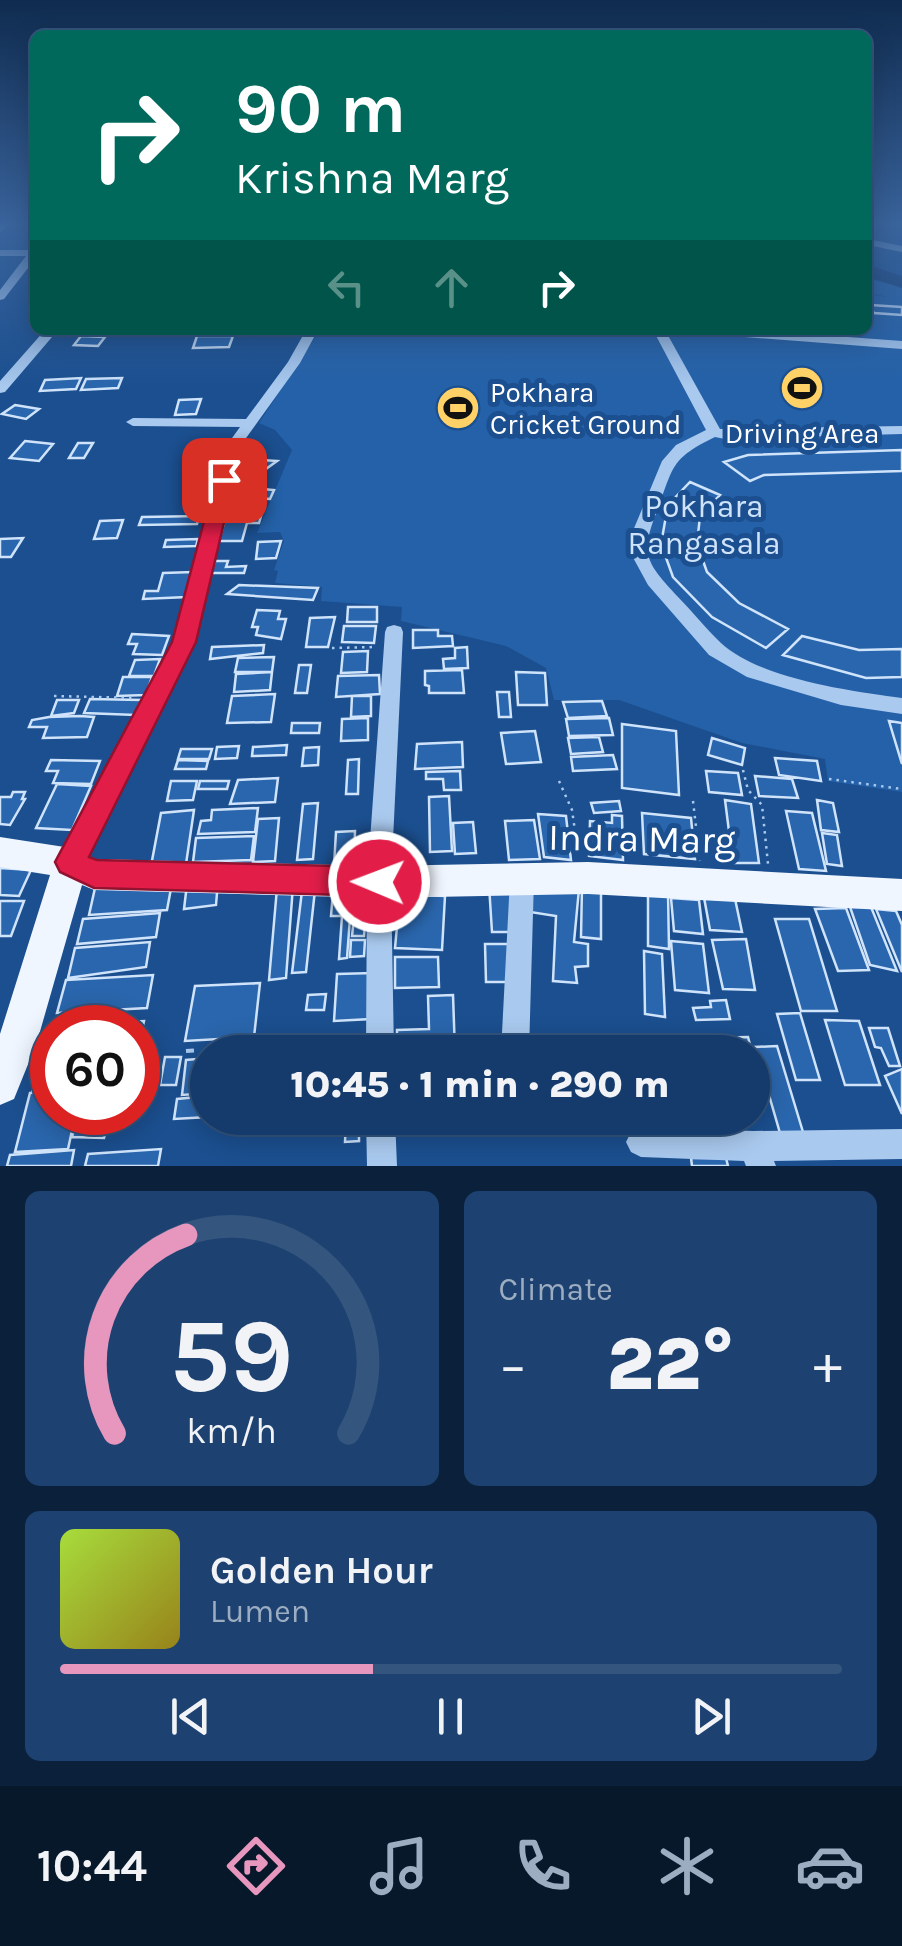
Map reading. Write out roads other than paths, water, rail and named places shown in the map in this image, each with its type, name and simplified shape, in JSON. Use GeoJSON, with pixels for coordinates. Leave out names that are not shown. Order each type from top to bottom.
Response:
{"type":"FeatureCollection","features":[{"type":"Feature","properties":{"kind":"main road","name":"Indra Marg"},"geometry":{"type":"LineString","coordinates":[[0,852],[71,862],[94,874],[379,882],[582,878],[902,895]]}},
{"type":"Feature","properties":{"kind":"main road"},"geometry":{"type":"LineString","coordinates":[[0,1085],[17,1042],[71,862]]}},
{"type":"Feature","properties":{"kind":"street"},"geometry":{"type":"LineString","coordinates":[[0,390],[48,335]]}},
{"type":"Feature","properties":{"kind":"street"},"geometry":{"type":"LineString","coordinates":[[71,862],[184,642],[234,445],[294,363],[309,335]]}},
{"type":"Feature","properties":{"kind":"street"},"geometry":{"type":"LineString","coordinates":[[662,335],[714,432]]}},
{"type":"Feature","properties":{"kind":"street"},"geometry":{"type":"LineString","coordinates":[[771,335],[902,345]]}},
{"type":"Feature","properties":{"kind":"street"},"geometry":{"type":"LineString","coordinates":[[133,422],[248,423]]}},
{"type":"Feature","properties":{"kind":"street"},"geometry":{"type":"LineString","coordinates":[[902,430],[725,435],[714,432],[681,448],[666,464],[638,538],[638,552],[654,582],[716,650],[754,672],[841,696],[902,706]]}},
{"type":"Feature","properties":{"kind":"street"},"geometry":{"type":"LineString","coordinates":[[380,1035],[379,882],[394,640]]}},
{"type":"Feature","properties":{"kind":"street"},"geometry":{"type":"LineString","coordinates":[[515,1035],[522,879]]}},
{"type":"Feature","properties":{"kind":"street"},"geometry":{"type":"LineString","coordinates":[[381,1135],[382,1166]]}},
{"type":"Feature","properties":{"kind":"street"},"geometry":{"type":"LineString","coordinates":[[642,1142],[756,1156],[902,1144]]}},
{"type":"Feature","properties":{"kind":"waterway"},"geometry":{"type":"LineString","coordinates":[[891,278],[902,282]]}},
{"type":"Feature","properties":{"kind":"place","name":"Driving Area"},"geometry":{"type":"Point","coordinates":[802,388]}},
{"type":"Feature","properties":{"kind":"place","name":"Pokhara Cricket Ground"},"geometry":{"type":"Point","coordinates":[458,408]}},
{"type":"Feature","properties":{"kind":"park label","name":"Pokhara Rangasala"},"geometry":{"type":"Point","coordinates":[704,524]}}]}
